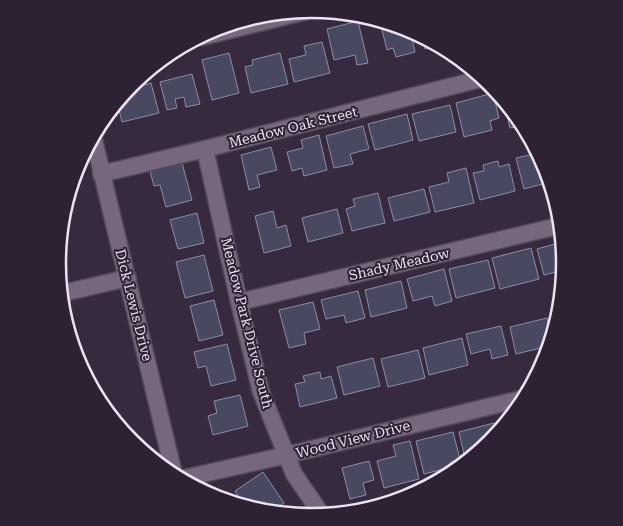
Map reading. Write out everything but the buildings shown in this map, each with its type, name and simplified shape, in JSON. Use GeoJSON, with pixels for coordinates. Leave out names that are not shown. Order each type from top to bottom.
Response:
{"type":"FeatureCollection","features":[{"type":"Feature","properties":{"kind":"street","name":"Meadow Oak Street"},"geometry":{"type":"LineString","coordinates":[[102,174],[475,80]]}},
{"type":"Feature","properties":{"kind":"street","name":"Dick Lewis Drive"},"geometry":{"type":"LineString","coordinates":[[95,146],[172,465]]}},
{"type":"Feature","properties":{"kind":"street","name":"Meadow Park Drive South"},"geometry":{"type":"LineString","coordinates":[[205,149],[261,392],[294,474],[317,508]]}},
{"type":"Feature","properties":{"kind":"street","name":"Shady Meadow"},"geometry":{"type":"LineString","coordinates":[[239,302],[554,227]]}},
{"type":"Feature","properties":{"kind":"street"},"geometry":{"type":"LineString","coordinates":[[68,292],[128,278]]}},
{"type":"Feature","properties":{"kind":"street","name":"Wood View Drive"},"geometry":{"type":"LineString","coordinates":[[191,477],[287,456],[515,400]]}}]}
